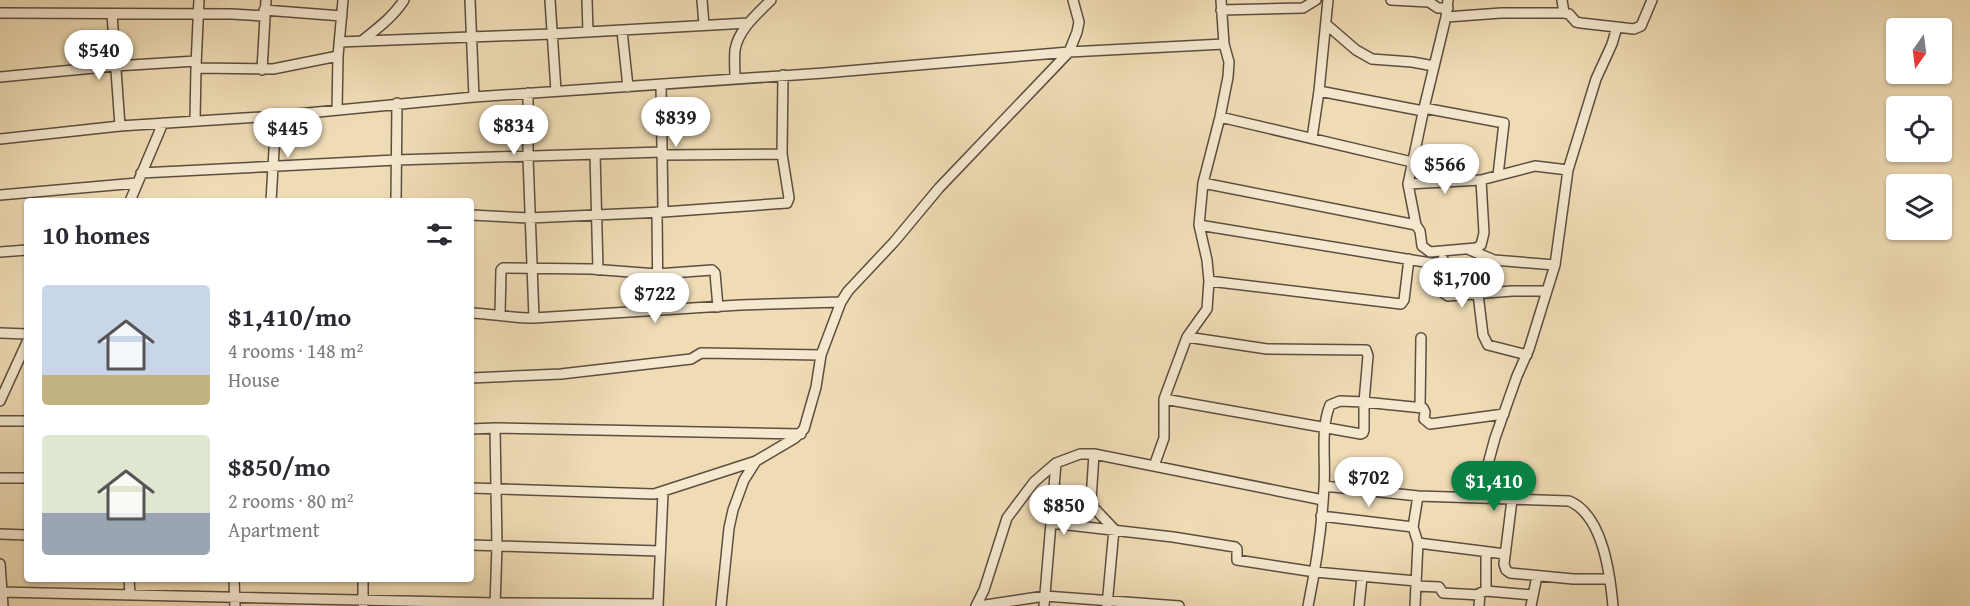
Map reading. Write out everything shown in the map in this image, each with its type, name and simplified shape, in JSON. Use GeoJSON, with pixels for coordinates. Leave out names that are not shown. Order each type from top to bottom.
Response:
{"type":"FeatureCollection","features":[{"type":"Feature","properties":{"kind":"street"},"geometry":{"type":"LineString","coordinates":[[195,120],[199,0]]}},
{"type":"Feature","properties":{"kind":"street"},"geometry":{"type":"LineString","coordinates":[[337,110],[338,56],[343,0]]}},
{"type":"Feature","properties":{"kind":"street"},"geometry":{"type":"LineString","coordinates":[[363,40],[387,21],[404,0]]}},
{"type":"Feature","properties":{"kind":"street"},"geometry":{"type":"LineString","coordinates":[[470,0],[474,97]]}},
{"type":"Feature","properties":{"kind":"street"},"geometry":{"type":"LineString","coordinates":[[550,0],[556,92]]}},
{"type":"Feature","properties":{"kind":"street"},"geometry":{"type":"LineString","coordinates":[[587,0],[588,32]]}},
{"type":"Feature","properties":{"kind":"street"},"geometry":{"type":"LineString","coordinates":[[702,0],[704,25]]}},
{"type":"Feature","properties":{"kind":"street"},"geometry":{"type":"LineString","coordinates":[[735,79],[735,51],[748,23],[771,0]]}},
{"type":"Feature","properties":{"kind":"street"},"geometry":{"type":"LineString","coordinates":[[474,488],[654,494],[756,461],[801,434],[816,387],[821,355],[841,302],[848,291],[894,242],[939,188],[1069,52],[1079,22],[1073,0]]}},
{"type":"Feature","properties":{"kind":"street"},"geometry":{"type":"LineString","coordinates":[[1154,466],[1164,438],[1164,399],[1187,337],[1207,309],[1209,282],[1207,260],[1199,225],[1203,183],[1220,117],[1229,69],[1224,44],[1221,0]]}},
{"type":"Feature","properties":{"kind":"street"},"geometry":{"type":"LineString","coordinates":[[1221,10],[1303,8],[1316,0]]}},
{"type":"Feature","properties":{"kind":"street"},"geometry":{"type":"LineString","coordinates":[[1312,138],[1327,25],[1328,0]]}},
{"type":"Feature","properties":{"kind":"street"},"geometry":{"type":"LineString","coordinates":[[1391,0],[1429,2],[1438,8],[1500,13],[1564,13],[1572,16],[1578,23],[1638,29],[1652,0]]}},
{"type":"Feature","properties":{"kind":"street"},"geometry":{"type":"LineString","coordinates":[[1562,0],[1564,13]]}},
{"type":"Feature","properties":{"kind":"street"},"geometry":{"type":"LineString","coordinates":[[1447,8],[1408,184],[1416,225],[1420,231],[1422,246],[1426,250],[1476,248],[1484,240],[1481,180]]}},
{"type":"Feature","properties":{"kind":"street"},"geometry":{"type":"LineString","coordinates":[[262,70],[265,9]]}},
{"type":"Feature","properties":{"kind":"street"},"geometry":{"type":"LineString","coordinates":[[0,13],[198,14],[265,9],[342,16]]}},
{"type":"Feature","properties":{"kind":"street"},"geometry":{"type":"LineString","coordinates":[[112,14],[120,126]]}},
{"type":"Feature","properties":{"kind":"street"},"geometry":{"type":"LineString","coordinates":[[339,42],[622,31],[748,23]]}},
{"type":"Feature","properties":{"kind":"street"},"geometry":{"type":"LineString","coordinates":[[1327,25],[1356,50],[1372,59],[1434,66]]}},
{"type":"Feature","properties":{"kind":"street"},"geometry":{"type":"LineString","coordinates":[[1482,498],[1485,475],[1504,414],[1527,355],[1555,264],[1568,171],[1596,79],[1617,27]]}},
{"type":"Feature","properties":{"kind":"street"},"geometry":{"type":"LineString","coordinates":[[622,31],[628,87]]}},
{"type":"Feature","properties":{"kind":"street"},"geometry":{"type":"LineString","coordinates":[[0,139],[120,126],[276,116],[474,97],[661,85],[1069,52],[1224,44]]}},
{"type":"Feature","properties":{"kind":"street"},"geometry":{"type":"LineString","coordinates":[[0,77],[116,66],[196,65],[262,70],[338,56]]}},
{"type":"Feature","properties":{"kind":"street"},"geometry":{"type":"LineString","coordinates":[[474,215],[529,218],[787,203],[789,198],[782,153],[783,75]]}},
{"type":"Feature","properties":{"kind":"street"},"geometry":{"type":"LineString","coordinates":[[658,310],[657,274],[663,154],[661,85]]}},
{"type":"Feature","properties":{"kind":"street"},"geometry":{"type":"LineString","coordinates":[[1319,91],[1503,123],[1498,175]]}},
{"type":"Feature","properties":{"kind":"street"},"geometry":{"type":"LineString","coordinates":[[528,93],[529,218],[534,318]]}},
{"type":"Feature","properties":{"kind":"street"},"geometry":{"type":"LineString","coordinates":[[396,198],[397,104]]}},
{"type":"Feature","properties":{"kind":"street"},"geometry":{"type":"LineString","coordinates":[[271,198],[276,116]]}},
{"type":"Feature","properties":{"kind":"street"},"geometry":{"type":"LineString","coordinates":[[1220,117],[1412,162]]}},
{"type":"Feature","properties":{"kind":"street"},"geometry":{"type":"LineString","coordinates":[[131,198],[163,123]]}},
{"type":"Feature","properties":{"kind":"street"},"geometry":{"type":"LineString","coordinates":[[141,173],[396,160],[595,154],[782,153]]}},
{"type":"Feature","properties":{"kind":"street"},"geometry":{"type":"LineString","coordinates":[[595,154],[598,270]]}},
{"type":"Feature","properties":{"kind":"street"},"geometry":{"type":"LineString","coordinates":[[1408,184],[1481,180],[1535,165],[1568,171]]}},
{"type":"Feature","properties":{"kind":"street"},"geometry":{"type":"LineString","coordinates":[[0,195],[137,183]]}},
{"type":"Feature","properties":{"kind":"street"},"geometry":{"type":"LineString","coordinates":[[1203,183],[1416,225]]}},
{"type":"Feature","properties":{"kind":"street"},"geometry":{"type":"LineString","coordinates":[[1199,225],[1443,265]]}},
{"type":"Feature","properties":{"kind":"street"},"geometry":{"type":"LineString","coordinates":[[1468,249],[1494,260],[1555,264]]}},
{"type":"Feature","properties":{"kind":"street"},"geometry":{"type":"LineString","coordinates":[[0,252],[24,250]]}},
{"type":"Feature","properties":{"kind":"street"},"geometry":{"type":"LineString","coordinates":[[1444,251],[1442,291],[1444,295],[1547,291]]}},
{"type":"Feature","properties":{"kind":"street"},"geometry":{"type":"LineString","coordinates":[[1209,282],[1401,304],[1404,300],[1409,259]]}},
{"type":"Feature","properties":{"kind":"street"},"geometry":{"type":"LineString","coordinates":[[500,314],[501,268],[657,274],[714,270],[718,307]]}},
{"type":"Feature","properties":{"kind":"street"},"geometry":{"type":"LineString","coordinates":[[1478,294],[1483,335],[1488,345],[1496,349],[1527,355]]}},
{"type":"Feature","properties":{"kind":"street"},"geometry":{"type":"LineString","coordinates":[[474,313],[534,318],[841,302]]}},
{"type":"Feature","properties":{"kind":"street"},"geometry":{"type":"LineString","coordinates":[[0,333],[24,334]]}},
{"type":"Feature","properties":{"kind":"street"},"geometry":{"type":"LineString","coordinates":[[1164,399],[1363,433],[1368,356],[1366,350],[1267,349],[1187,337]]}},
{"type":"Feature","properties":{"kind":"street"},"geometry":{"type":"LineString","coordinates":[[1420,407],[1421,338]]}},
{"type":"Feature","properties":{"kind":"street"},"geometry":{"type":"LineString","coordinates":[[474,378],[561,374],[689,359],[701,353],[821,355]]}},
{"type":"Feature","properties":{"kind":"street"},"geometry":{"type":"LineString","coordinates":[[0,401],[23,361]]}},
{"type":"Feature","properties":{"kind":"street"},"geometry":{"type":"LineString","coordinates":[[1308,606],[1315,572],[1323,500],[1325,428],[1330,405],[1340,401],[1420,407],[1424,410],[1424,419],[1430,423],[1504,414]]}},
{"type":"Feature","properties":{"kind":"street"},"geometry":{"type":"LineString","coordinates":[[0,421],[24,421]]}},
{"type":"Feature","properties":{"kind":"street"},"geometry":{"type":"LineString","coordinates":[[495,428],[497,546],[495,605]]}},
{"type":"Feature","properties":{"kind":"street"},"geometry":{"type":"LineString","coordinates":[[474,429],[801,434]]}},
{"type":"Feature","properties":{"kind":"street"},"geometry":{"type":"LineString","coordinates":[[1179,606],[1044,601],[978,606],[1007,518],[1034,482],[1056,463],[1080,454],[1094,454],[1323,500]]}},
{"type":"Feature","properties":{"kind":"street"},"geometry":{"type":"LineString","coordinates":[[1094,454],[1091,500],[1094,508],[1114,529],[1108,604]]}},
{"type":"Feature","properties":{"kind":"street"},"geometry":{"type":"LineString","coordinates":[[721,606],[726,546],[731,519],[744,480],[756,461]]}},
{"type":"Feature","properties":{"kind":"street"},"geometry":{"type":"LineString","coordinates":[[1044,601],[1056,463]]}},
{"type":"Feature","properties":{"kind":"street"},"geometry":{"type":"LineString","coordinates":[[0,478],[24,478]]}},
{"type":"Feature","properties":{"kind":"street"},"geometry":{"type":"LineString","coordinates":[[1324,486],[1418,496],[1569,501],[1577,504],[1593,524],[1600,539],[1610,579],[1613,606]]}},
{"type":"Feature","properties":{"kind":"street"},"geometry":{"type":"LineString","coordinates":[[1,592],[132,595],[235,601],[658,605],[663,492]]}},
{"type":"Feature","properties":{"kind":"street"},"geometry":{"type":"LineString","coordinates":[[1415,606],[1418,543],[1413,527],[1418,496]]}},
{"type":"Feature","properties":{"kind":"street"},"geometry":{"type":"LineString","coordinates":[[1512,500],[1504,564],[1506,570],[1510,573],[1537,576],[1610,579]]}},
{"type":"Feature","properties":{"kind":"street"},"geometry":{"type":"LineString","coordinates":[[1321,516],[1413,527]]}},
{"type":"Feature","properties":{"kind":"street"},"geometry":{"type":"LineString","coordinates":[[1051,523],[1193,539],[1235,547],[1237,560],[1439,587],[1443,593],[1533,595]]}},
{"type":"Feature","properties":{"kind":"street"},"geometry":{"type":"LineString","coordinates":[[0,534],[24,535]]}},
{"type":"Feature","properties":{"kind":"street"},"geometry":{"type":"LineString","coordinates":[[1418,543],[1505,554]]}},
{"type":"Feature","properties":{"kind":"street"},"geometry":{"type":"LineString","coordinates":[[474,545],[660,551]]}},
{"type":"Feature","properties":{"kind":"street"},"geometry":{"type":"LineString","coordinates":[[1479,606],[1483,593],[1486,552]]}},
{"type":"Feature","properties":{"kind":"street"},"geometry":{"type":"LineString","coordinates":[[0,564],[3,606]]}},
{"type":"Feature","properties":{"kind":"street"},"geometry":{"type":"LineString","coordinates":[[1531,606],[1537,576]]}},
{"type":"Feature","properties":{"kind":"street"},"geometry":{"type":"LineString","coordinates":[[1359,606],[1362,577]]}},
{"type":"Feature","properties":{"kind":"street"},"geometry":{"type":"LineString","coordinates":[[130,582],[135,606]]}},
{"type":"Feature","properties":{"kind":"street"},"geometry":{"type":"LineString","coordinates":[[234,582],[235,601]]}},
{"type":"Feature","properties":{"kind":"street"},"geometry":{"type":"LineString","coordinates":[[363,582],[363,603]]}}]}
